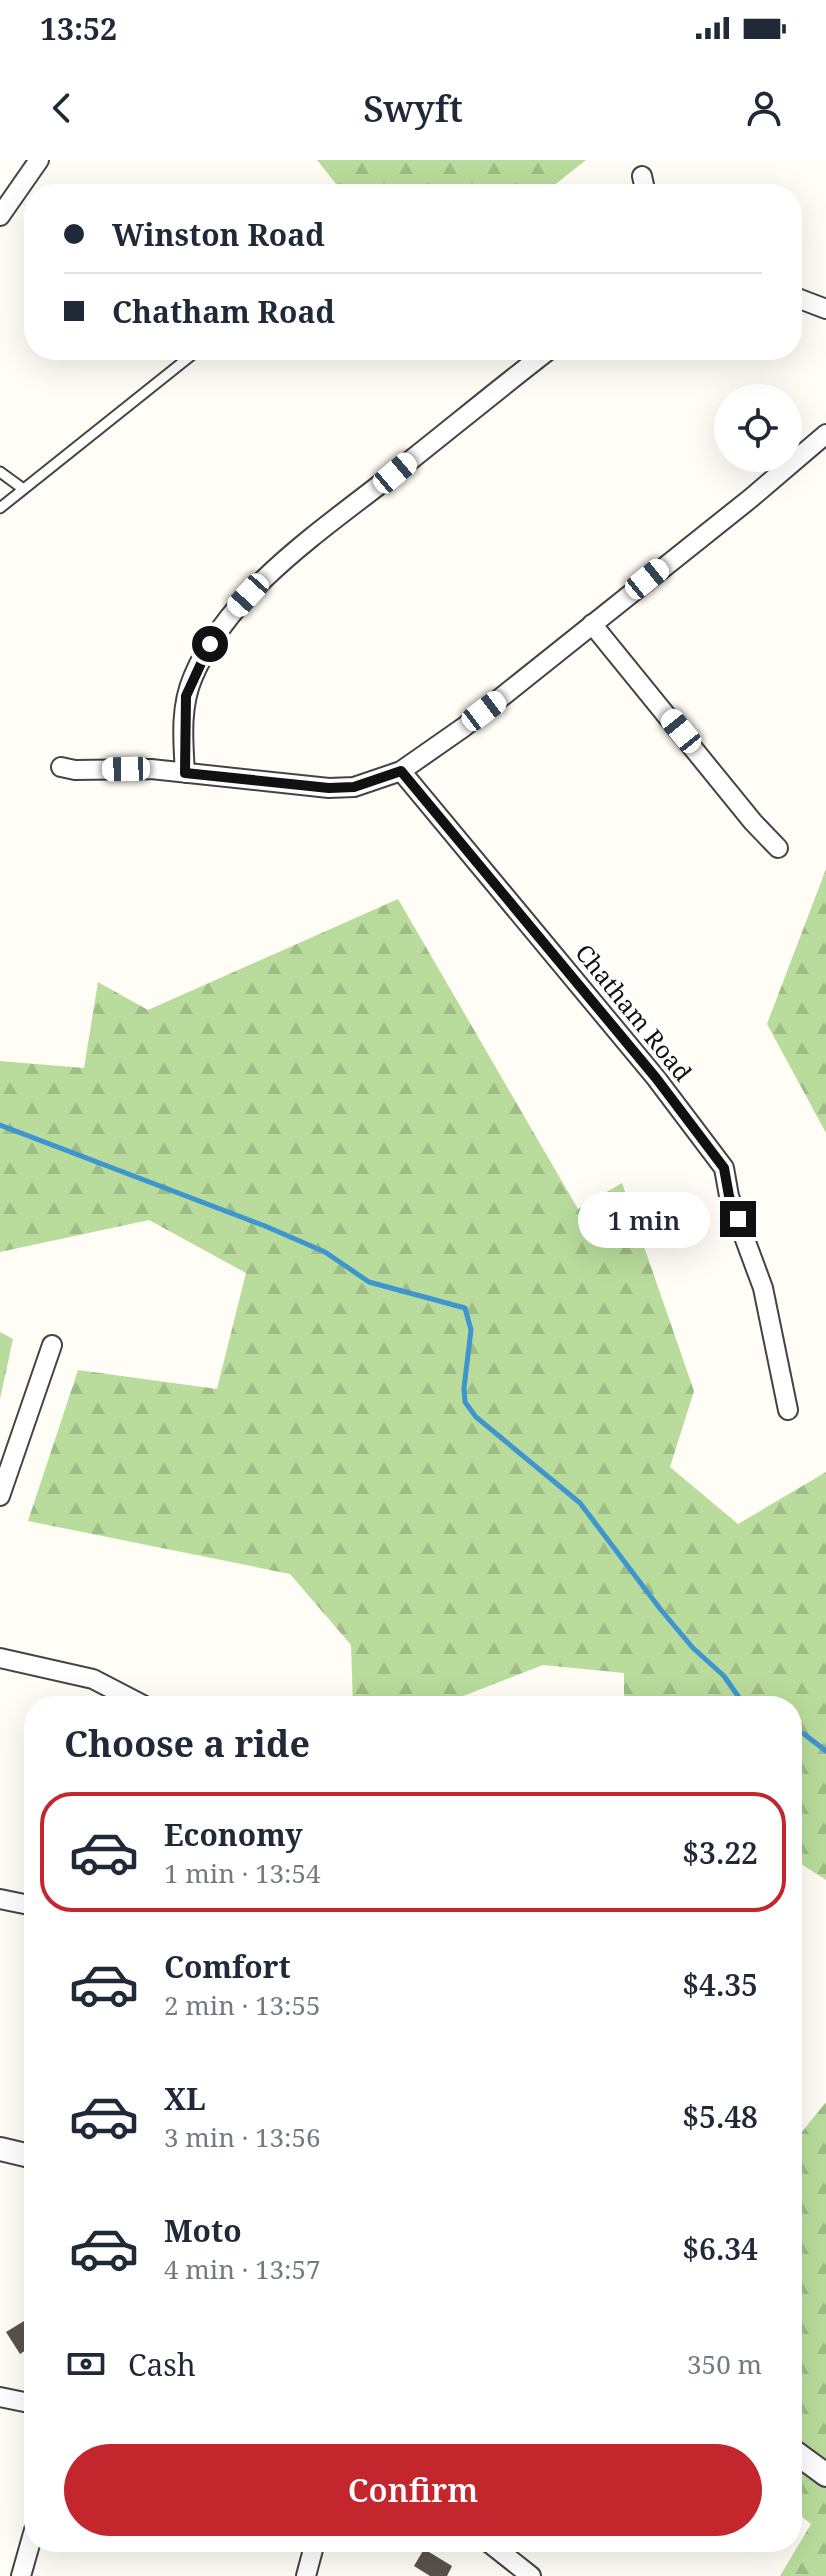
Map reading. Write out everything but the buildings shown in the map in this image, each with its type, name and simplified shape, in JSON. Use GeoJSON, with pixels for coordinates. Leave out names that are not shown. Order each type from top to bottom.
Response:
{"type":"FeatureCollection","features":[{"type":"Feature","properties":{"kind":"street"},"geometry":{"type":"LineString","coordinates":[[0,216],[39,160]]}},
{"type":"Feature","properties":{"kind":"street"},"geometry":{"type":"LineString","coordinates":[[802,300],[826,309]]}},
{"type":"Feature","properties":{"kind":"street"},"geometry":{"type":"LineString","coordinates":[[185,773],[186,696],[200,660],[234,611],[315,537],[536,360]]}},
{"type":"Feature","properties":{"kind":"street"},"geometry":{"type":"LineString","coordinates":[[61,767],[75,770],[151,769],[329,788],[354,787],[401,771],[505,696],[826,434]]}},
{"type":"Feature","properties":{"kind":"street"},"geometry":{"type":"LineString","coordinates":[[592,624],[753,822],[778,848]]}},
{"type":"Feature","properties":{"kind":"street","name":"Chatham Road"},"geometry":{"type":"LineString","coordinates":[[401,771],[656,1078],[724,1168],[729,1196],[763,1288],[788,1410]]}},
{"type":"Feature","properties":{"kind":"street"},"geometry":{"type":"LineString","coordinates":[[0,1496],[52,1345]]}},
{"type":"Feature","properties":{"kind":"street"},"geometry":{"type":"LineString","coordinates":[[0,1658],[93,1679],[126,1696]]}},
{"type":"Feature","properties":{"kind":"street"},"geometry":{"type":"LineString","coordinates":[[0,1899],[24,1904]]}},
{"type":"Feature","properties":{"kind":"street"},"geometry":{"type":"LineString","coordinates":[[0,2149],[24,2155]]}},
{"type":"Feature","properties":{"kind":"street"},"geometry":{"type":"LineString","coordinates":[[0,2397],[24,2402]]}},
{"type":"Feature","properties":{"kind":"street"},"geometry":{"type":"LineString","coordinates":[[802,2457],[826,2475]]}},
{"type":"Feature","properties":{"kind":"street"},"geometry":{"type":"LineString","coordinates":[[21,2576],[28,2552]]}},
{"type":"Feature","properties":{"kind":"street"},"geometry":{"type":"LineString","coordinates":[[306,2576],[312,2552]]}},
{"type":"Feature","properties":{"kind":"street"},"geometry":{"type":"LineString","coordinates":[[501,2552],[531,2576]]}},
{"type":"Feature","properties":{"kind":"lane"},"geometry":{"type":"LineString","coordinates":[[0,508],[185,360]]}},
{"type":"Feature","properties":{"kind":"lane"},"geometry":{"type":"LineString","coordinates":[[0,472],[22,488]]}},
{"type":"Feature","properties":{"kind":"green space"},"geometry":{"type":"Polygon","coordinates":[[[317,160],[586,160],[556,184],[336,184],[317,160]]]}},
{"type":"Feature","properties":{"kind":"green space"},"geometry":{"type":"Polygon","coordinates":[[[826,869],[826,1133],[767,1024],[826,869]]]}},
{"type":"Feature","properties":{"kind":"green space"},"geometry":{"type":"Polygon","coordinates":[[[398,899],[578,1209],[622,1183],[694,1391],[670,1467],[738,1524],[826,1472],[826,1880],[802,1864],[802,1696],[624,1696],[624,1673],[543,1665],[463,1696],[353,1696],[351,1645],[290,1574],[28,1521],[78,1370],[217,1389],[246,1273],[149,1220],[0,1252],[0,1061],[84,1068],[98,982],[148,1010],[398,899]]]}},
{"type":"Feature","properties":{"kind":"green space"},"geometry":{"type":"Polygon","coordinates":[[[0,1332],[13,1339],[0,1399],[0,1332]]]}},
{"type":"Feature","properties":{"kind":"green space"},"geometry":{"type":"Polygon","coordinates":[[[826,2102],[826,2576],[780,2576],[794,2552],[802,2552],[802,2539],[811,2524],[802,2517],[802,2132],[826,2102]]]}},
{"type":"Feature","properties":{"kind":"waterway"},"geometry":{"type":"LineString","coordinates":[[0,1125],[265,1226],[325,1252],[369,1282],[465,1308],[471,1330],[465,1402],[476,1417],[580,1503],[661,1610],[693,1648],[724,1676],[738,1696]]}},
{"type":"Feature","properties":{"kind":"waterway"},"geometry":{"type":"LineString","coordinates":[[802,1734],[826,1751]]}},
{"type":"Feature","properties":{"kind":"route"},"geometry":{"type":"LineString","coordinates":[[210,644],[186,696],[183,741],[185,773],[329,788],[354,787],[401,771],[656,1078],[724,1168],[729,1196],[738,1219]]}}]}
